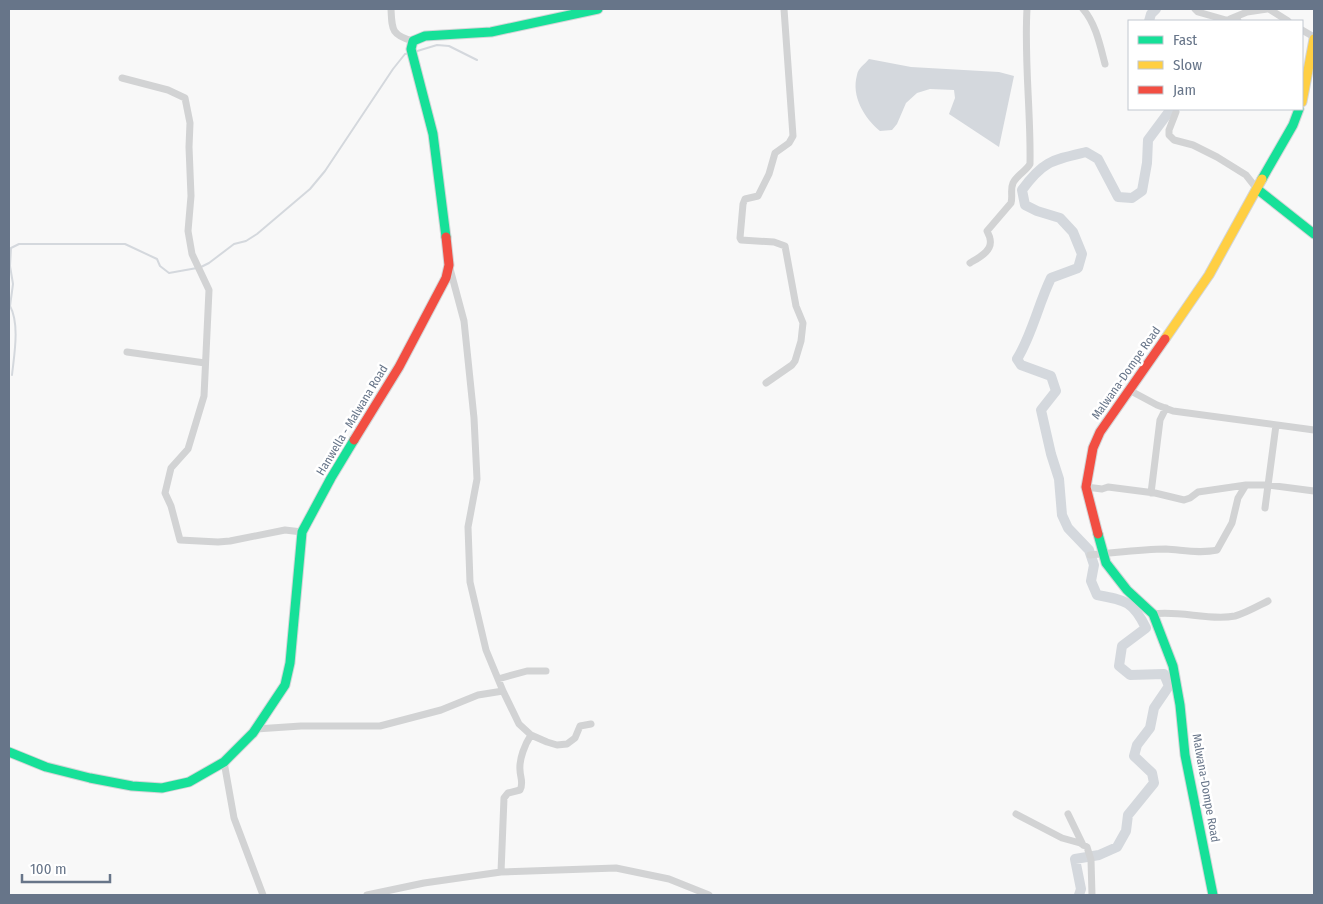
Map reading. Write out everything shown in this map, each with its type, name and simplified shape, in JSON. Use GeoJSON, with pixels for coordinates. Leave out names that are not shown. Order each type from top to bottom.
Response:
{"type":"FeatureCollection","features":[{"type":"Feature","properties":{"kind":"street"},"geometry":{"type":"LineString","coordinates":[[391,9],[392,29],[412,49],[425,36],[491,32],[598,9]]}},
{"type":"Feature","properties":{"kind":"street"},"geometry":{"type":"LineString","coordinates":[[766,383],[786,371],[795,361],[801,341],[803,324],[796,306],[785,246],[774,242],[741,240],[740,238],[742,204],[745,199],[758,196],[769,174],[775,154],[789,143],[793,136],[784,9]]}},
{"type":"Feature","properties":{"kind":"street"},"geometry":{"type":"LineString","coordinates":[[970,263],[984,254],[989,247],[991,240],[987,231],[1011,203],[1010,191],[1013,182],[1030,164],[1031,127],[1025,50],[1027,9]]}},
{"type":"Feature","properties":{"kind":"street"},"geometry":{"type":"LineString","coordinates":[[1082,9],[1088,16],[1098,38],[1105,64]]}},
{"type":"Feature","properties":{"kind":"street"},"geometry":{"type":"LineString","coordinates":[[1195,9],[1198,12],[1226,20],[1247,12],[1268,9],[1286,20]]}},
{"type":"Feature","properties":{"kind":"street"},"geometry":{"type":"LineString","coordinates":[[1303,31],[1314,38],[1303,98]]}},
{"type":"Feature","properties":{"kind":"street","name":"Hanwella - Malwana Road"},"geometry":{"type":"LineString","coordinates":[[9,752],[46,767],[132,786],[162,788],[189,782],[224,762],[256,729],[285,685],[290,663],[302,532],[331,478],[399,367],[446,278],[449,265],[433,134],[412,49]]}},
{"type":"Feature","properties":{"kind":"street"},"geometry":{"type":"LineString","coordinates":[[1303,61],[1310,66]]}},
{"type":"Feature","properties":{"kind":"street"},"geometry":{"type":"LineString","coordinates":[[122,78],[168,90],[185,98],[190,123],[191,196],[188,231],[192,254],[209,290],[204,396],[188,449],[171,468],[165,493],[171,506],[180,540],[218,542],[285,530],[302,532]]}},
{"type":"Feature","properties":{"kind":"street","name":"Malwana-Dompe Road"},"geometry":{"type":"LineString","coordinates":[[1213,895],[1185,755],[1180,706],[1173,666],[1152,614],[1127,590],[1106,563],[1086,487],[1093,448],[1100,432],[1209,275],[1293,125],[1299,110]]}},
{"type":"Feature","properties":{"kind":"street"},"geometry":{"type":"LineString","coordinates":[[1176,112],[1169,135],[1174,140],[1193,145],[1217,157],[1246,176],[1257,188],[1314,234]]}},
{"type":"Feature","properties":{"kind":"street"},"geometry":{"type":"LineString","coordinates":[[449,265],[464,321],[474,418],[477,479],[468,526],[470,582],[486,650],[519,724],[531,735],[546,742],[567,744],[575,738],[580,726],[591,724]]}},
{"type":"Feature","properties":{"kind":"street"},"geometry":{"type":"LineString","coordinates":[[127,352],[205,363]]}},
{"type":"Feature","properties":{"kind":"street"},"geometry":{"type":"LineString","coordinates":[[1129,390],[1173,411],[1314,430]]}},
{"type":"Feature","properties":{"kind":"street"},"geometry":{"type":"LineString","coordinates":[[1151,493],[1160,420],[1166,408]]}},
{"type":"Feature","properties":{"kind":"street"},"geometry":{"type":"LineString","coordinates":[[1265,508],[1276,425]]}},
{"type":"Feature","properties":{"kind":"street"},"geometry":{"type":"LineString","coordinates":[[1086,487],[1102,489],[1108,487],[1184,500],[1198,492],[1246,485],[1268,485],[1314,491]]}},
{"type":"Feature","properties":{"kind":"street"},"geometry":{"type":"LineString","coordinates":[[1090,555],[1165,549],[1208,552],[1217,550],[1232,523],[1238,498],[1246,485]]}},
{"type":"Feature","properties":{"kind":"street"},"geometry":{"type":"LineString","coordinates":[[1152,614],[1164,612],[1226,617],[1237,616],[1268,601]]}},
{"type":"Feature","properties":{"kind":"street"},"geometry":{"type":"LineString","coordinates":[[498,679],[527,671],[546,671]]}},
{"type":"Feature","properties":{"kind":"street"},"geometry":{"type":"LineString","coordinates":[[256,729],[301,726],[380,726],[441,710],[478,695],[503,691]]}},
{"type":"Feature","properties":{"kind":"street"},"geometry":{"type":"LineString","coordinates":[[501,872],[504,798],[508,793],[520,790],[522,786],[520,769],[526,742],[531,735]]}},
{"type":"Feature","properties":{"kind":"street"},"geometry":{"type":"LineString","coordinates":[[224,762],[234,818],[263,895]]}},
{"type":"Feature","properties":{"kind":"street"},"geometry":{"type":"LineString","coordinates":[[1016,814],[1062,838],[1080,842],[1086,848]]}},
{"type":"Feature","properties":{"kind":"street"},"geometry":{"type":"LineString","coordinates":[[1068,814],[1091,860],[1092,895]]}},
{"type":"Feature","properties":{"kind":"street"},"geometry":{"type":"LineString","coordinates":[[367,895],[424,883],[501,872],[616,868],[669,880],[709,895]]}},
{"type":"Feature","properties":{"kind":"shaded area"},"geometry":{"type":"Polygon","coordinates":[[[869,59],[911,67],[999,72],[1014,76],[999,147],[949,114],[955,98],[954,90],[930,89],[917,93],[906,103],[897,124],[892,130],[880,131],[869,120],[857,99],[856,83],[858,73],[860,68],[869,59]]]}},
{"type":"Feature","properties":{"kind":"waterway"},"geometry":{"type":"LineString","coordinates":[[1149,20],[1151,14],[1156,9]]}},
{"type":"Feature","properties":{"kind":"waterway"},"geometry":{"type":"LineString","coordinates":[[414,52],[437,45],[449,46],[477,60]]}},
{"type":"Feature","properties":{"kind":"waterway"},"geometry":{"type":"LineString","coordinates":[[201,267],[234,244],[246,241],[257,234],[310,189],[325,171],[393,69],[405,54],[410,53]]}},
{"type":"Feature","properties":{"kind":"waterway"},"geometry":{"type":"LineString","coordinates":[[1079,895],[1081,889],[1075,859],[1099,855],[1117,847],[1126,831],[1128,815],[1154,783],[1152,773],[1134,756],[1137,745],[1150,728],[1154,708],[1169,686],[1164,674],[1130,675],[1119,666],[1122,646],[1146,628],[1137,612],[1127,603],[1115,598],[1097,595],[1091,581],[1094,565],[1089,550],[1068,528],[1062,515],[1059,479],[1041,410],[1056,391],[1051,376],[1021,365],[1017,359],[1027,340],[1051,278],[1078,268],[1082,254],[1073,232],[1060,218],[1025,205],[1022,190],[1029,180],[1049,163],[1086,152],[1098,159],[1118,197],[1132,198],[1142,191],[1147,163],[1148,140],[1170,110]]}},
{"type":"Feature","properties":{"kind":"waterway"},"geometry":{"type":"LineString","coordinates":[[9,306],[13,284],[10,266],[11,248],[19,244],[125,244],[157,259],[160,266],[169,273],[197,268]]}},
{"type":"Feature","properties":{"kind":"waterway"},"geometry":{"type":"LineString","coordinates":[[10,306],[16,331],[12,375]]}},
{"type":"Feature","properties":{"kind":"traffic: fast"},"geometry":{"type":"LineString","coordinates":[[446,237],[433,134],[411,49],[413,41],[425,36],[491,32],[598,9]]}},
{"type":"Feature","properties":{"kind":"traffic: fast"},"geometry":{"type":"LineString","coordinates":[[1262,179],[1293,125],[1299,110]]}},
{"type":"Feature","properties":{"kind":"traffic: fast"},"geometry":{"type":"LineString","coordinates":[[1257,189],[1314,234]]}},
{"type":"Feature","properties":{"kind":"traffic: fast"},"geometry":{"type":"LineString","coordinates":[[9,752],[46,767],[90,778],[132,786],[162,788],[189,782],[224,762],[253,733],[285,685],[290,663],[302,532],[354,440]]}},
{"type":"Feature","properties":{"kind":"traffic: fast"},"geometry":{"type":"LineString","coordinates":[[1098,534],[1106,563],[1127,590],[1153,614],[1173,666],[1180,705],[1185,755],[1213,895]]}},
{"type":"Feature","properties":{"kind":"traffic: slow"},"geometry":{"type":"LineString","coordinates":[[1303,97],[1314,39]]}},
{"type":"Feature","properties":{"kind":"traffic: slow"},"geometry":{"type":"LineString","coordinates":[[1165,339],[1209,275],[1262,179]]}},
{"type":"Feature","properties":{"kind":"traffic: jam"},"geometry":{"type":"LineString","coordinates":[[354,440],[399,367],[446,278],[449,265],[446,237]]}},
{"type":"Feature","properties":{"kind":"traffic: jam"},"geometry":{"type":"LineString","coordinates":[[1098,534],[1086,487],[1093,448],[1100,432],[1165,339]]}}]}
